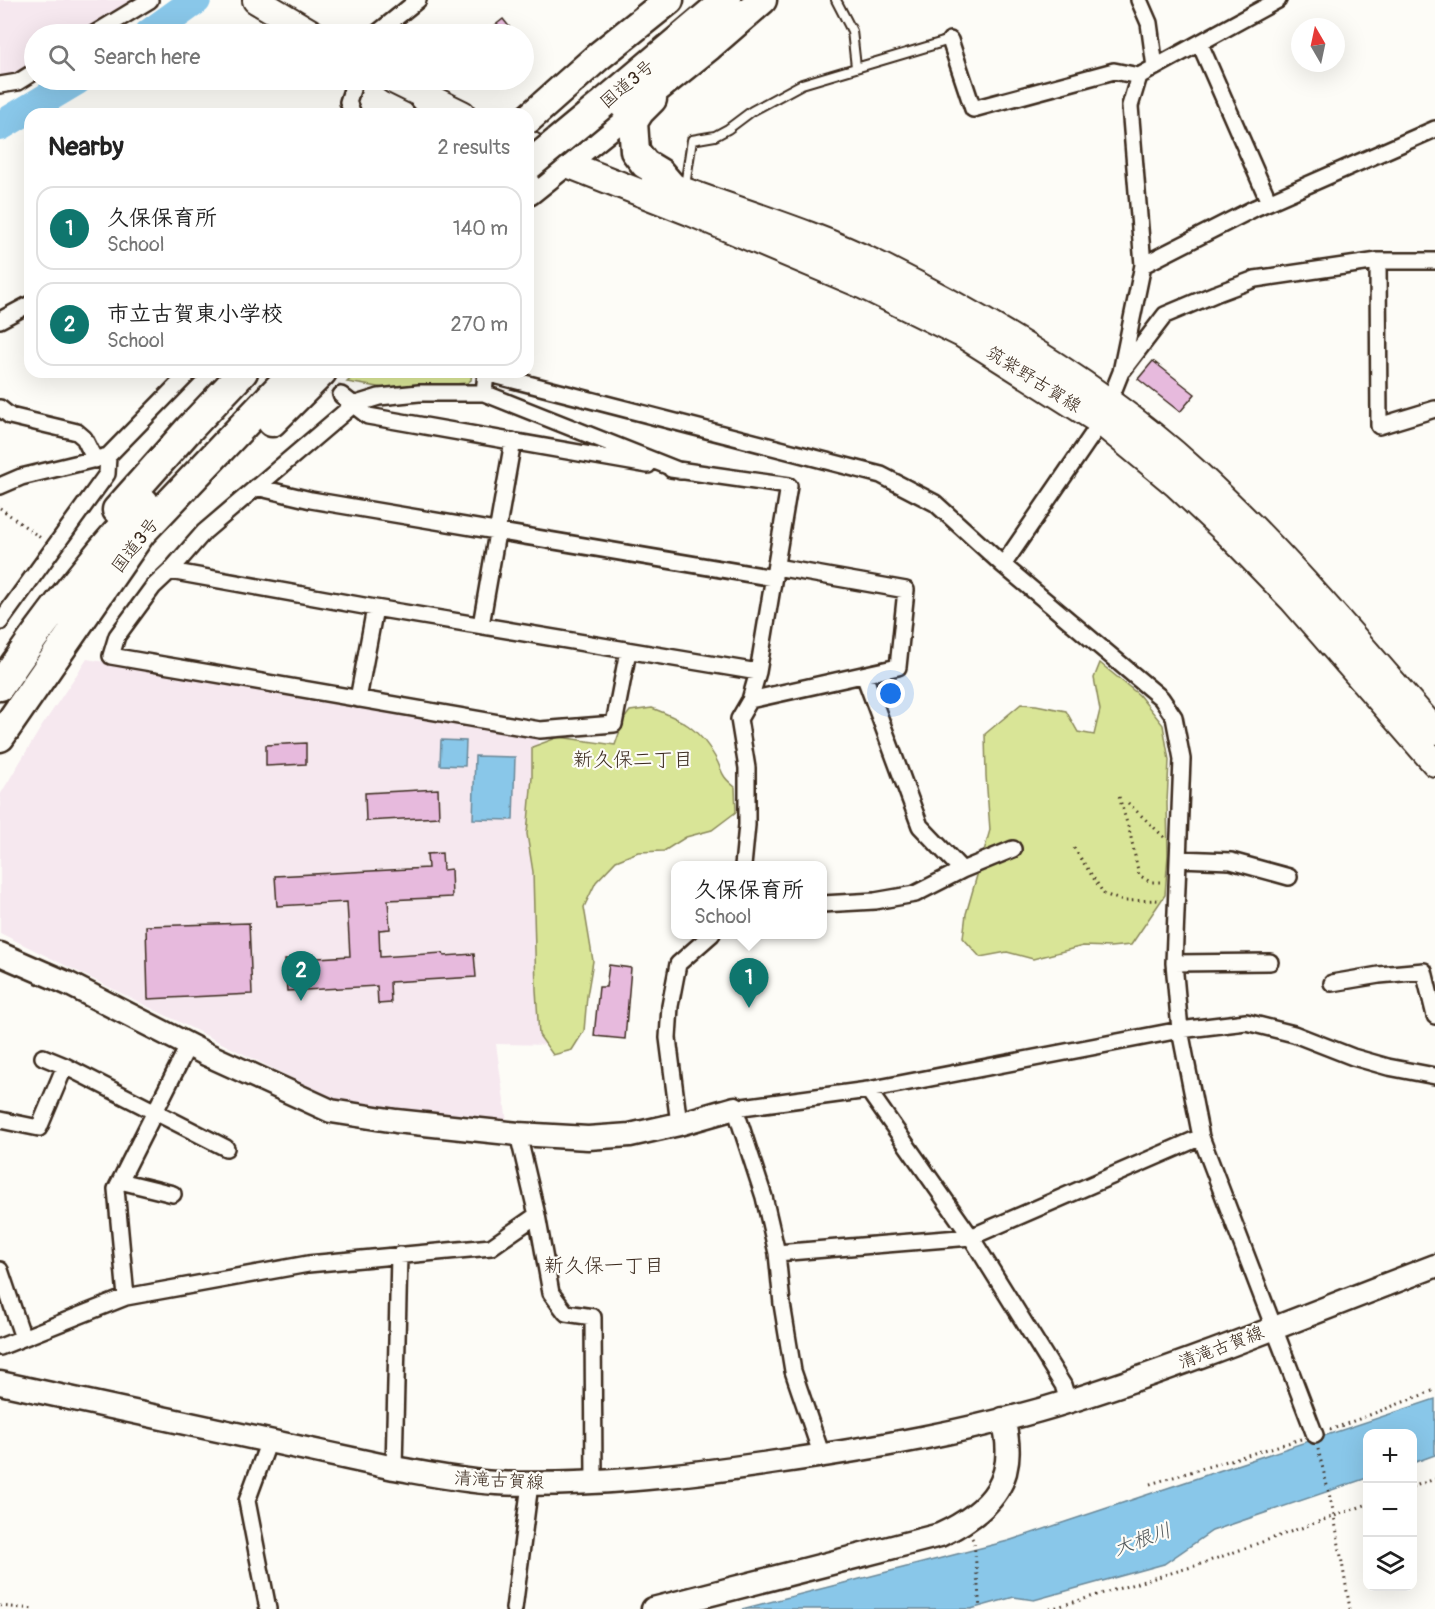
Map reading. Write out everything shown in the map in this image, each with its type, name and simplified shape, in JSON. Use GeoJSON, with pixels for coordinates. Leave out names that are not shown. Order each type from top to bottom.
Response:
{"type":"FeatureCollection","features":[{"type":"Feature","properties":{"kind":"highway"},"geometry":{"type":"LineString","coordinates":[[534,114],[598,56],[669,0]]}},
{"type":"Feature","properties":{"kind":"highway","name":"国道3号"},"geometry":{"type":"LineString","coordinates":[[534,160],[698,0]]}},
{"type":"Feature","properties":{"kind":"highway","name":"国道3号"},"geometry":{"type":"LineString","coordinates":[[534,138],[599,96],[726,0]]}},
{"type":"Feature","properties":{"kind":"highway"},"geometry":{"type":"LineString","coordinates":[[678,189],[660,173],[645,164],[635,151],[633,122],[640,111],[762,0]]}},
{"type":"Feature","properties":{"kind":"highway"},"geometry":{"type":"LineString","coordinates":[[534,186],[709,46]]}},
{"type":"Feature","properties":{"kind":"highway"},"geometry":{"type":"LineString","coordinates":[[86,588],[114,513],[237,378]]}},
{"type":"Feature","properties":{"kind":"highway","name":"国道3号"},"geometry":{"type":"LineString","coordinates":[[0,686],[44,621],[86,588],[141,533],[279,378]]}},
{"type":"Feature","properties":{"kind":"highway"},"geometry":{"type":"LineString","coordinates":[[86,588],[155,541],[316,378]]}},
{"type":"Feature","properties":{"kind":"highway","name":"国道3号"},"geometry":{"type":"LineString","coordinates":[[0,737],[86,588]]}},
{"type":"Feature","properties":{"kind":"main road"},"geometry":{"type":"LineString","coordinates":[[256,0],[296,24]]}},
{"type":"Feature","properties":{"kind":"main road"},"geometry":{"type":"LineString","coordinates":[[409,90],[431,104]]}},
{"type":"Feature","properties":{"kind":"main road","name":"筑紫野古賀線"},"geometry":{"type":"LineString","coordinates":[[534,144],[678,189],[802,233],[877,264],[971,314],[1066,374],[1177,485],[1228,532],[1292,599],[1435,763]]}},
{"type":"Feature","properties":{"kind":"main road","name":"筑紫野古賀線"},"geometry":{"type":"LineString","coordinates":[[570,156],[692,213],[860,284],[962,334],[1105,413],[1191,469],[1240,515],[1304,582],[1435,731]]}},
{"type":"Feature","properties":{"kind":"main road"},"geometry":{"type":"LineString","coordinates":[[0,954],[69,984],[188,1046],[331,1111],[396,1121],[518,1134],[588,1138],[630,1135],[735,1108]]}},
{"type":"Feature","properties":{"kind":"main road","name":"清滝古賀線"},"geometry":{"type":"LineString","coordinates":[[0,1383],[394,1468],[492,1483],[594,1482],[706,1472],[822,1456],[1003,1419],[1139,1378],[1435,1266]]}},
{"type":"Feature","properties":{"kind":"main road"},"geometry":{"type":"LineString","coordinates":[[653,1609],[929,1538],[961,1525],[998,1493],[1007,1470],[1007,1435],[1003,1419]]}},
{"type":"Feature","properties":{"kind":"street"},"geometry":{"type":"LineString","coordinates":[[110,24],[150,0]]}},
{"type":"Feature","properties":{"kind":"street"},"geometry":{"type":"LineString","coordinates":[[388,24],[418,0]]}},
{"type":"Feature","properties":{"kind":"street"},"geometry":{"type":"LineString","coordinates":[[1139,0],[1149,23],[1155,67]]}},
{"type":"Feature","properties":{"kind":"street"},"geometry":{"type":"LineString","coordinates":[[950,40],[973,109],[1114,71],[1139,76],[1278,0]]}},
{"type":"Feature","properties":{"kind":"street"},"geometry":{"type":"LineString","coordinates":[[1200,44],[1269,202]]}},
{"type":"Feature","properties":{"kind":"street"},"geometry":{"type":"LineString","coordinates":[[1003,565],[1105,413],[1121,372],[1143,265],[1130,106],[1139,76]]}},
{"type":"Feature","properties":{"kind":"street"},"geometry":{"type":"LineString","coordinates":[[0,85],[18,82],[24,78]]}},
{"type":"Feature","properties":{"kind":"street"},"geometry":{"type":"LineString","coordinates":[[348,108],[353,90]]}},
{"type":"Feature","properties":{"kind":"street"},"geometry":{"type":"LineString","coordinates":[[1143,265],[1269,202],[1434,130]]}},
{"type":"Feature","properties":{"kind":"street"},"geometry":{"type":"LineString","coordinates":[[1121,372],[1165,315],[1255,279],[1378,261],[1435,261]]}},
{"type":"Feature","properties":{"kind":"street"},"geometry":{"type":"LineString","coordinates":[[1378,261],[1379,426],[1435,409]]}},
{"type":"Feature","properties":{"kind":"street"},"geometry":{"type":"LineString","coordinates":[[0,320],[24,307]]}},
{"type":"Feature","properties":{"kind":"street"},"geometry":{"type":"LineString","coordinates":[[0,486],[31,474],[101,458],[184,378]]}},
{"type":"Feature","properties":{"kind":"street"},"geometry":{"type":"LineString","coordinates":[[484,393],[485,378]]}},
{"type":"Feature","properties":{"kind":"street"},"geometry":{"type":"LineString","coordinates":[[509,378],[881,475],[935,503],[1003,565],[1161,698],[1174,717],[1182,759],[1173,963],[1180,1030],[1201,1137],[1315,1435]]}},
{"type":"Feature","properties":{"kind":"street"},"geometry":{"type":"LineString","coordinates":[[628,651],[614,724],[540,730],[111,656],[117,636],[153,587],[204,532],[256,487],[347,400],[419,393],[484,393],[680,471]]}},
{"type":"Feature","properties":{"kind":"street"},"geometry":{"type":"LineString","coordinates":[[347,400],[368,416],[680,471],[789,486],[758,672],[750,700],[739,719],[747,768],[747,825],[743,861]]}},
{"type":"Feature","properties":{"kind":"street"},"geometry":{"type":"LineString","coordinates":[[0,408],[10,416],[77,432],[101,458],[107,474],[0,622]]}},
{"type":"Feature","properties":{"kind":"street"},"geometry":{"type":"LineString","coordinates":[[480,625],[513,441]]}},
{"type":"Feature","properties":{"kind":"street"},"geometry":{"type":"LineString","coordinates":[[256,487],[311,500],[496,532],[906,590],[898,668],[750,700]]}},
{"type":"Feature","properties":{"kind":"street"},"geometry":{"type":"LineString","coordinates":[[170,571],[758,672]]}},
{"type":"Feature","properties":{"kind":"street"},"geometry":{"type":"LineString","coordinates":[[358,699],[375,608]]}},
{"type":"Feature","properties":{"kind":"street"},"geometry":{"type":"LineString","coordinates":[[864,675],[920,826],[962,870]]}},
{"type":"Feature","properties":{"kind":"street"},"geometry":{"type":"LineString","coordinates":[[827,904],[875,901],[915,894],[962,870],[1013,849]]}},
{"type":"Feature","properties":{"kind":"street"},"geometry":{"type":"LineString","coordinates":[[1179,855],[1230,861],[1289,877]]}},
{"type":"Feature","properties":{"kind":"street"},"geometry":{"type":"LineString","coordinates":[[679,1124],[668,1038],[670,1006],[678,964],[706,939]]}},
{"type":"Feature","properties":{"kind":"street"},"geometry":{"type":"LineString","coordinates":[[1173,963],[1270,962]]}},
{"type":"Feature","properties":{"kind":"street"},"geometry":{"type":"LineString","coordinates":[[1332,983],[1379,975],[1424,971],[1435,1015]]}},
{"type":"Feature","properties":{"kind":"street"},"geometry":{"type":"LineString","coordinates":[[822,1456],[793,1371],[782,1304],[777,1252],[764,1197],[735,1108],[868,1090],[1180,1030],[1246,1022],[1294,1034],[1353,1057],[1388,1067],[1435,1076]]}},
{"type":"Feature","properties":{"kind":"street"},"geometry":{"type":"LineString","coordinates":[[126,1297],[116,1189],[188,1046]]}},
{"type":"Feature","properties":{"kind":"street"},"geometry":{"type":"LineString","coordinates":[[43,1057],[226,1148]]}},
{"type":"Feature","properties":{"kind":"street"},"geometry":{"type":"LineString","coordinates":[[0,1120],[39,1128],[65,1066]]}},
{"type":"Feature","properties":{"kind":"street"},"geometry":{"type":"LineString","coordinates":[[868,1090],[971,1237],[1063,1385],[1068,1401]]}},
{"type":"Feature","properties":{"kind":"street"},"geometry":{"type":"LineString","coordinates":[[518,1134],[537,1215],[551,1293],[566,1313],[593,1317],[594,1482]]}},
{"type":"Feature","properties":{"kind":"street"},"geometry":{"type":"LineString","coordinates":[[777,1252],[971,1237],[1201,1137]]}},
{"type":"Feature","properties":{"kind":"street"},"geometry":{"type":"LineString","coordinates":[[120,1181],[173,1194]]}},
{"type":"Feature","properties":{"kind":"street"},"geometry":{"type":"LineString","coordinates":[[0,1347],[126,1297],[308,1264],[491,1246],[537,1215]]}},
{"type":"Feature","properties":{"kind":"street"},"geometry":{"type":"LineString","coordinates":[[394,1468],[399,1255]]}},
{"type":"Feature","properties":{"kind":"street"},"geometry":{"type":"LineString","coordinates":[[0,1270],[23,1338]]}},
{"type":"Feature","properties":{"kind":"street"},"geometry":{"type":"LineString","coordinates":[[268,1609],[247,1501],[269,1441]]}},
{"type":"Feature","properties":{"kind":"street"},"geometry":{"type":"LineString","coordinates":[[514,1609],[530,1484]]}},
{"type":"Feature","properties":{"kind":"lane"},"geometry":{"type":"LineString","coordinates":[[836,0],[852,31],[856,67]]}},
{"type":"Feature","properties":{"kind":"lane"},"geometry":{"type":"LineString","coordinates":[[678,189],[692,141],[715,136],[752,111],[802,84],[950,40]]}},
{"type":"Feature","properties":{"kind":"path"},"geometry":{"type":"LineString","coordinates":[[0,508],[53,548]]}},
{"type":"Feature","properties":{"kind":"path"},"geometry":{"type":"LineString","coordinates":[[1119,797],[1139,875],[1150,882],[1161,883],[1178,877]]}},
{"type":"Feature","properties":{"kind":"path"},"geometry":{"type":"LineString","coordinates":[[1128,803],[1179,855]]}},
{"type":"Feature","properties":{"kind":"path"},"geometry":{"type":"LineString","coordinates":[[1074,848],[1104,894],[1123,901],[1175,899]]}},
{"type":"Feature","properties":{"kind":"path"},"geometry":{"type":"LineString","coordinates":[[1150,1484],[1315,1435],[1435,1390]]}},
{"type":"Feature","properties":{"kind":"path"},"geometry":{"type":"LineString","coordinates":[[1315,1435],[1333,1510],[1350,1609]]}},
{"type":"Feature","properties":{"kind":"path"},"geometry":{"type":"LineString","coordinates":[[1417,1486],[1435,1479]]}},
{"type":"Feature","properties":{"kind":"path"},"geometry":{"type":"LineString","coordinates":[[1050,1609],[1198,1565],[1363,1506]]}},
{"type":"Feature","properties":{"kind":"path"},"geometry":{"type":"LineString","coordinates":[[974,1541],[980,1609]]}},
{"type":"Feature","properties":{"kind":"path"},"geometry":{"type":"LineString","coordinates":[[0,1606],[35,1609]]}},
{"type":"Feature","properties":{"kind":"shaded area"},"geometry":{"type":"Polygon","coordinates":[[[0,0],[139,0],[99,24],[24,24],[24,71],[6,83],[0,82],[0,0]]]}},
{"type":"Feature","properties":{"kind":"shaded area"},"geometry":{"type":"Polygon","coordinates":[[[87,659],[538,735],[551,1045],[496,1044],[507,1122],[344,1104],[0,933],[0,795],[40,729],[87,659]]]}},
{"type":"Feature","properties":{"kind":"green space"},"geometry":{"type":"Polygon","coordinates":[[[351,378],[471,378],[467,383],[390,389],[347,382],[351,378]]]}},
{"type":"Feature","properties":{"kind":"green space"},"geometry":{"type":"Polygon","coordinates":[[[1100,663],[1139,695],[1163,725],[1169,760],[1165,895],[1131,945],[1083,946],[1033,959],[1007,952],[980,957],[963,938],[966,914],[990,830],[985,734],[1021,704],[1066,711],[1078,732],[1094,735],[1100,710],[1094,678],[1100,663]]]}},
{"type":"Feature","properties":{"kind":"green space"},"geometry":{"type":"Polygon","coordinates":[[[652,708],[688,726],[709,747],[724,776],[735,787],[736,812],[712,830],[686,837],[664,851],[638,852],[616,861],[596,882],[584,907],[593,961],[584,1031],[572,1050],[553,1055],[539,1035],[533,872],[527,834],[532,747],[559,737],[615,745],[624,719],[630,711],[652,708]]]}},
{"type":"Feature","properties":{"kind":"water"},"geometry":{"type":"Polygon","coordinates":[[[441,740],[466,741],[465,766],[440,765],[441,740]]]}},
{"type":"Feature","properties":{"kind":"water"},"geometry":{"type":"Polygon","coordinates":[[[475,756],[515,757],[513,820],[473,819],[475,756]]]}},
{"type":"Feature","properties":{"kind":"water","name":"大根川"},"geometry":{"type":"Polygon","coordinates":[[[1435,1399],[1435,1455],[1417,1462],[1417,1429],[1363,1429],[1363,1479],[1212,1531],[1164,1564],[1034,1600],[1014,1597],[971,1609],[742,1609],[1008,1541],[1435,1399]]]}},
{"type":"Feature","properties":{"kind":"building"},"geometry":{"type":"Polygon","coordinates":[[[503,19],[507,24],[497,24],[503,19]]]}},
{"type":"Feature","properties":{"kind":"building"},"geometry":{"type":"Polygon","coordinates":[[[1153,361],[1195,394],[1180,412],[1138,379],[1153,361]]]}},
{"type":"Feature","properties":{"kind":"building"},"geometry":{"type":"Polygon","coordinates":[[[306,743],[306,764],[266,766],[266,745],[306,743]]]}},
{"type":"Feature","properties":{"kind":"building"},"geometry":{"type":"Polygon","coordinates":[[[438,789],[439,817],[366,821],[365,793],[438,789]]]}},
{"type":"Feature","properties":{"kind":"building"},"geometry":{"type":"Polygon","coordinates":[[[442,853],[443,870],[451,869],[452,897],[388,900],[390,929],[379,930],[380,957],[443,953],[444,956],[474,954],[476,977],[390,982],[391,1003],[378,1004],[377,986],[287,991],[285,960],[350,956],[347,902],[277,906],[275,876],[428,868],[427,854],[442,853]]]}},
{"type":"Feature","properties":{"kind":"building"},"geometry":{"type":"Polygon","coordinates":[[[249,923],[252,994],[148,999],[146,926],[249,923]]]}},
{"type":"Feature","properties":{"kind":"building"},"geometry":{"type":"Polygon","coordinates":[[[609,965],[631,968],[625,1039],[594,1036],[599,987],[606,987],[609,965]]]}},
{"type":"Feature","properties":{"kind":"waterway"},"geometry":{"type":"LineString","coordinates":[[163,24],[196,0]]}},
{"type":"Feature","properties":{"kind":"waterway"},"geometry":{"type":"LineString","coordinates":[[30,108],[60,90]]}},
{"type":"Feature","properties":{"kind":"waterway"},"geometry":{"type":"LineString","coordinates":[[0,126],[24,112]]}},
{"type":"Feature","properties":{"kind":"tunnel"},"geometry":{"type":"LineString","coordinates":[[324,378],[341,395]]}},
{"type":"Feature","properties":{"kind":"place","name":"市立古賀東小学校"},"geometry":{"type":"Point","coordinates":[301,1001]}},
{"type":"Feature","properties":{"kind":"place","name":"久保保育所"},"geometry":{"type":"Point","coordinates":[749,1008]}},
{"type":"Feature","properties":{"kind":"district","name":"新久保二丁目"},"geometry":{"type":"Point","coordinates":[633,759]}},
{"type":"Feature","properties":{"kind":"district","name":"新久保一丁目"},"geometry":{"type":"Point","coordinates":[604,1265]}}]}
